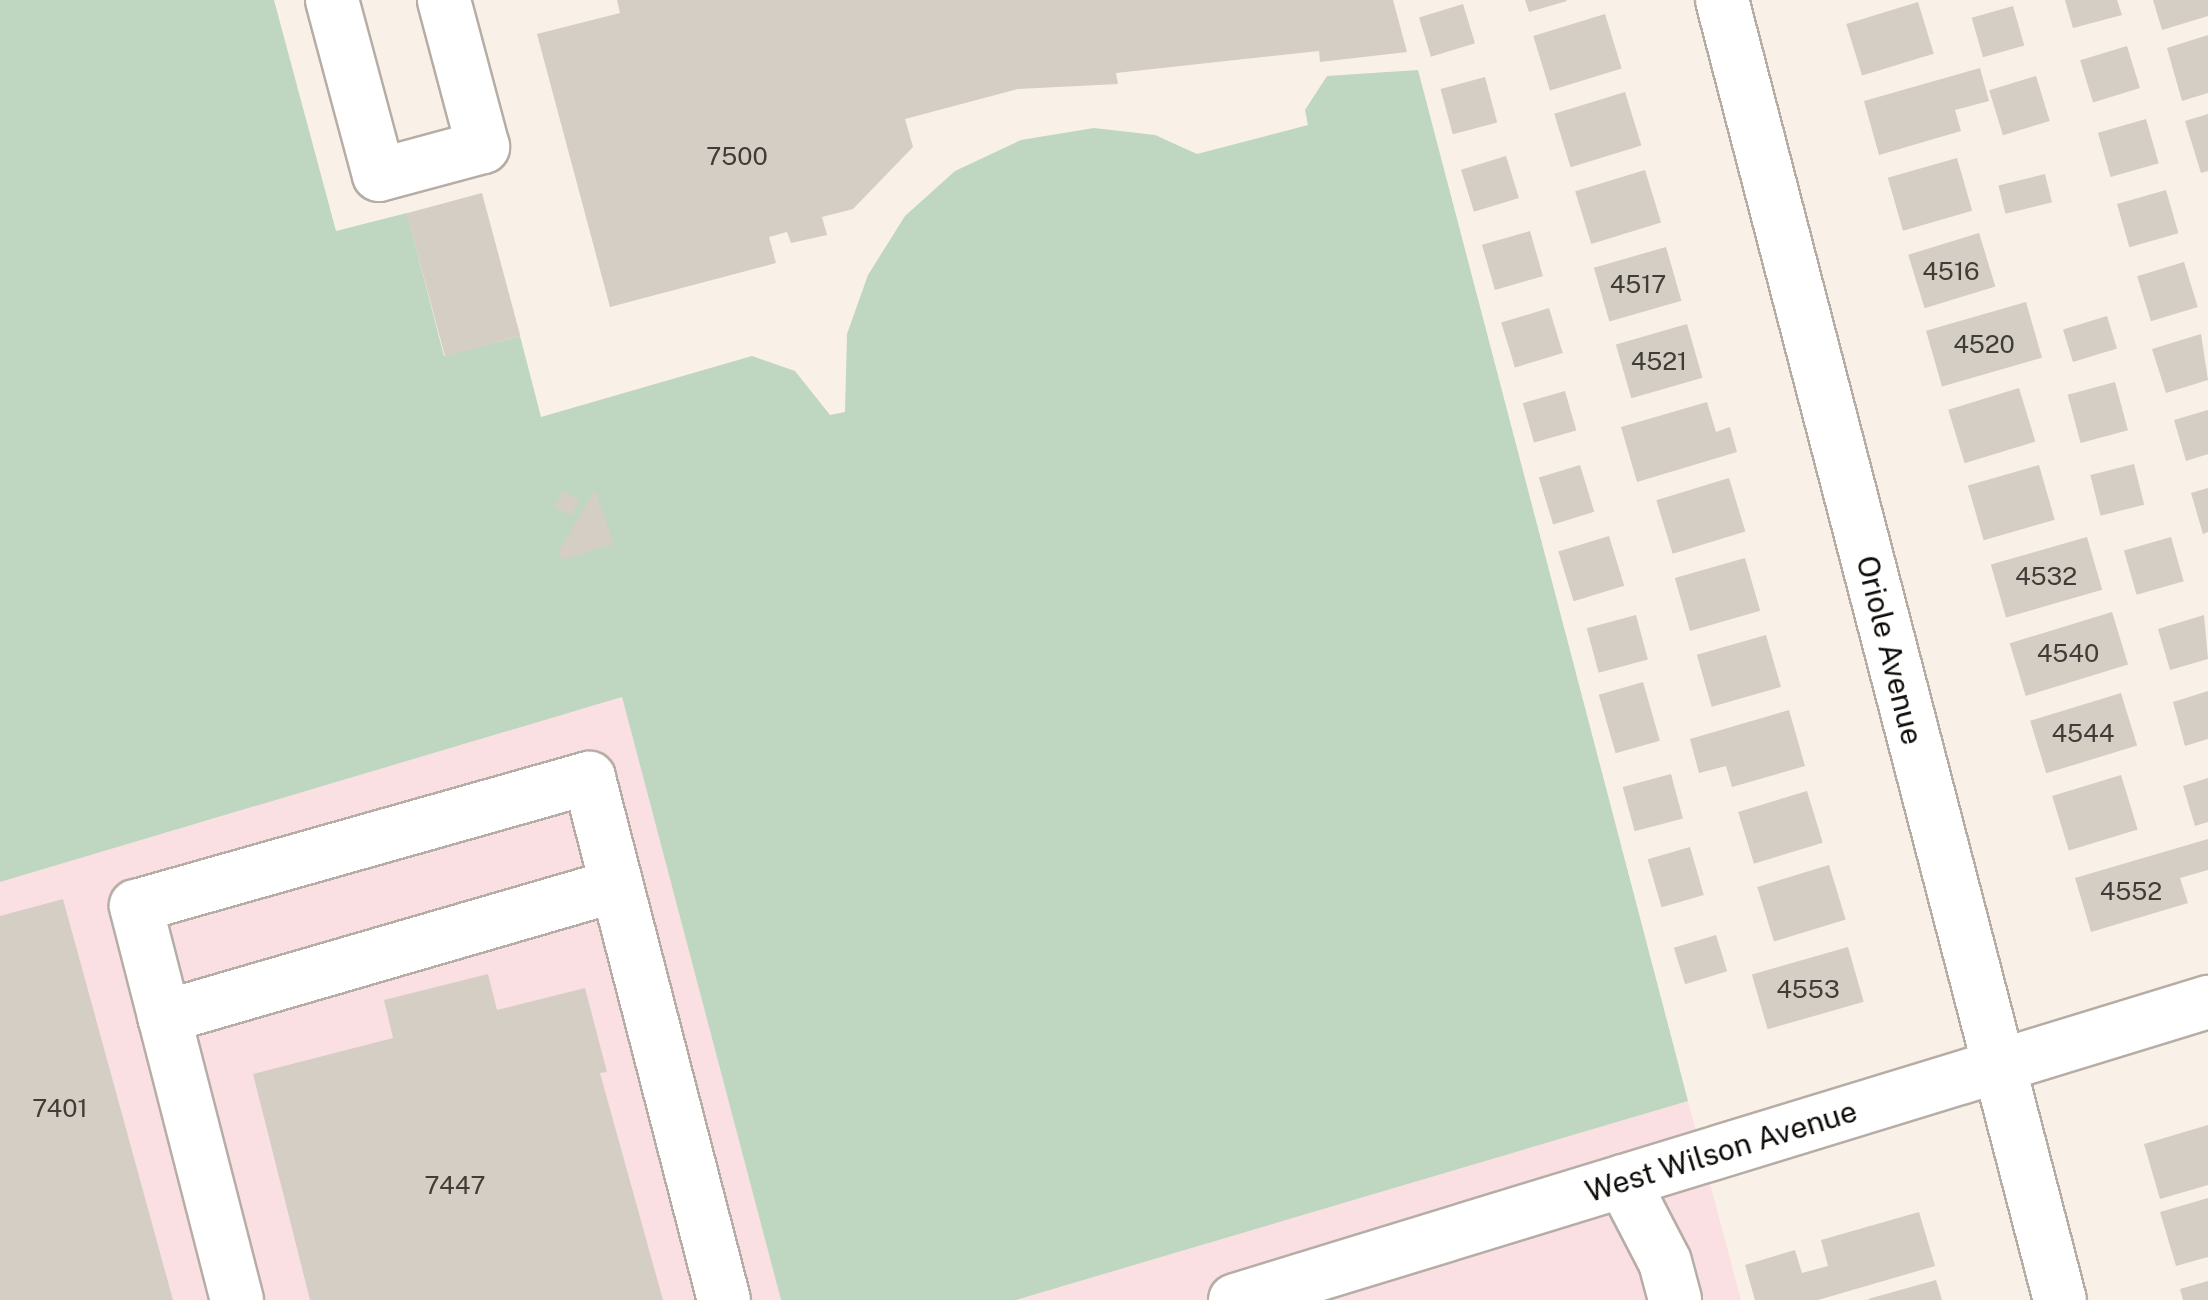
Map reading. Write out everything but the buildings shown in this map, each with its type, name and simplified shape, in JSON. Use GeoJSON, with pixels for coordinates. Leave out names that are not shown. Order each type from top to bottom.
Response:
{"type":"FeatureCollection","features":[{"type":"Feature","properties":{"kind":"street"},"geometry":{"type":"LineString","coordinates":[[332,0],[379,175],[483,147],[444,0]]}},
{"type":"Feature","properties":{"kind":"street","name":"Oriole Avenue"},"geometry":{"type":"LineString","coordinates":[[1722,0],[2060,1300]]}},
{"type":"Feature","properties":{"kind":"street"},"geometry":{"type":"LineString","coordinates":[[236,1300],[136,906],[589,778],[724,1300]]}},
{"type":"Feature","properties":{"kind":"street"},"geometry":{"type":"LineString","coordinates":[[164,1018],[616,886]]}},
{"type":"Feature","properties":{"kind":"street","name":"West Wilson Avenue"},"geometry":{"type":"LineString","coordinates":[[1235,1300],[2208,1002]]}},
{"type":"Feature","properties":{"kind":"street"},"geometry":{"type":"LineString","coordinates":[[1622,1181],[1665,1262],[1675,1300]]}},
{"type":"Feature","properties":{"kind":"shaded area"},"geometry":{"type":"Polygon","coordinates":[[[622,697],[781,1300],[0,1300],[0,882],[622,697]]]}},
{"type":"Feature","properties":{"kind":"shaded area"},"geometry":{"type":"Polygon","coordinates":[[[1688,1101],[1741,1300],[1016,1300],[1688,1101]]]}},
{"type":"Feature","properties":{"kind":"green space"},"geometry":{"type":"Polygon","coordinates":[[[0,0],[274,0],[336,231],[407,213],[444,356],[520,336],[541,417],[752,356],[795,371],[830,415],[845,412],[847,334],[868,275],[905,216],[955,171],[1021,140],[1094,128],[1155,135],[1197,154],[1308,125],[1305,110],[1327,76],[1418,70],[1688,1101],[1016,1300],[781,1300],[622,697],[0,882],[0,0]]]}}]}
